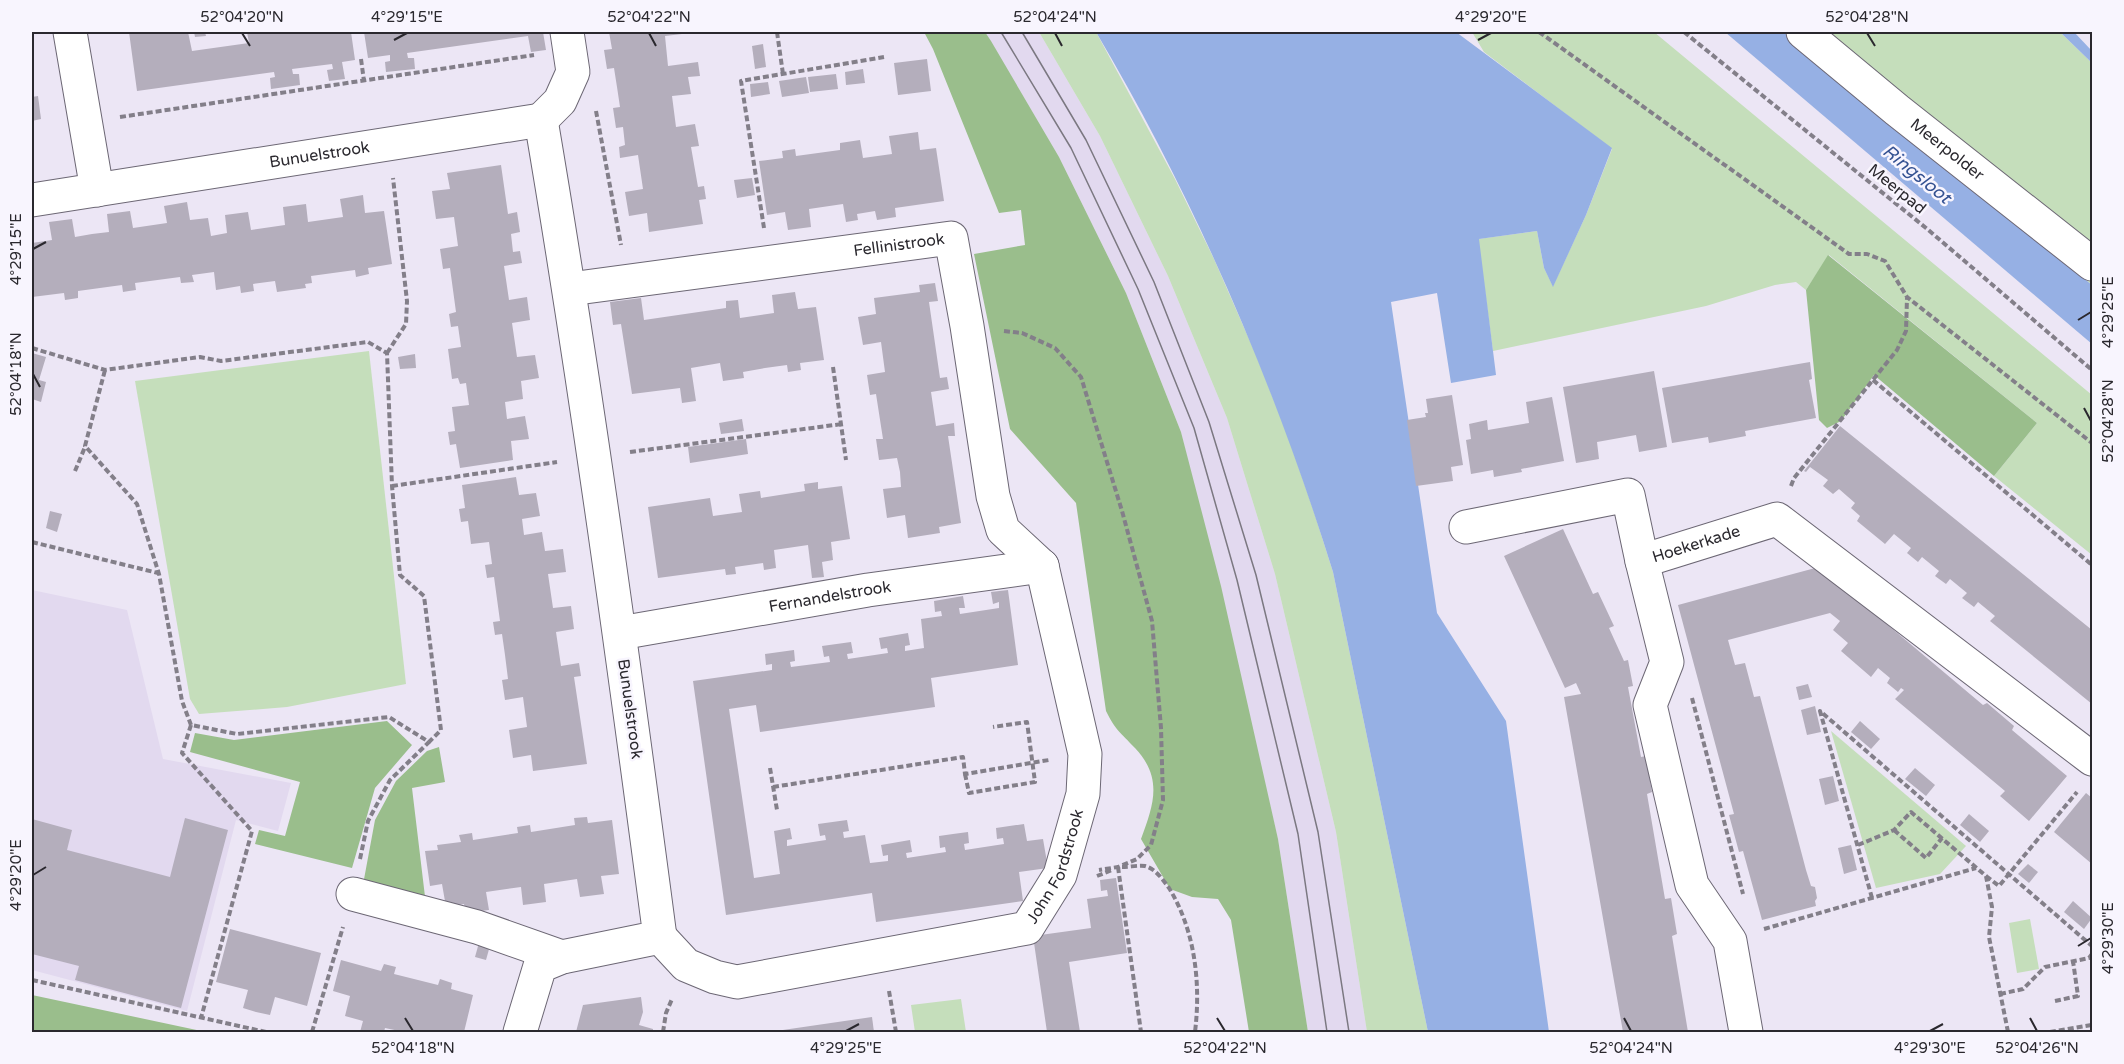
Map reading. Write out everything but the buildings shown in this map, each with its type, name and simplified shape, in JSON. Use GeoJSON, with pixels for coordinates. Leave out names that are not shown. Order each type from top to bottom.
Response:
{"type":"FeatureCollection","features":[{"type":"Feature","properties":{"kind":"street"},"geometry":{"type":"LineString","coordinates":[[70,32],[97,190]]}},
{"type":"Feature","properties":{"kind":"street","name":"Meerpolder"},"geometry":{"type":"LineString","coordinates":[[1803,32],[2092,264]]}},
{"type":"Feature","properties":{"kind":"street"},"geometry":{"type":"LineString","coordinates":[[541,120],[560,101],[570,51]]}},
{"type":"Feature","properties":{"kind":"street","name":"Bunuelstrook"},"geometry":{"type":"LineString","coordinates":[[32,200],[541,120],[570,289],[595,457],[660,937]]}},
{"type":"Feature","properties":{"kind":"street","name":"Fellinistrook"},"geometry":{"type":"LineString","coordinates":[[570,289],[770,261],[962,238],[967,326],[993,496],[1003,530],[1042,566]]}},
{"type":"Feature","properties":{"kind":"street"},"geometry":{"type":"LineString","coordinates":[[1466,527],[1628,495],[1642,561]]}},
{"type":"Feature","properties":{"kind":"street"},"geometry":{"type":"LineString","coordinates":[[1777,519],[2092,759]]}},
{"type":"Feature","properties":{"kind":"street","name":"Hoekerkade"},"geometry":{"type":"LineString","coordinates":[[1667,662],[1642,561],[1777,519]]}},
{"type":"Feature","properties":{"kind":"street","name":"Fernandelstrook"},"geometry":{"type":"LineString","coordinates":[[620,633],[868,590],[1042,566]]}},
{"type":"Feature","properties":{"kind":"street","name":"John Fordstrook"},"geometry":{"type":"LineString","coordinates":[[660,937],[686,965],[715,977],[737,982],[1027,928],[1060,875],[1083,794],[1085,754],[1042,566]]}},
{"type":"Feature","properties":{"kind":"street"},"geometry":{"type":"LineString","coordinates":[[1667,662],[1650,705],[1692,885],[1730,941],[1746,1032]]}},
{"type":"Feature","properties":{"kind":"street"},"geometry":{"type":"LineString","coordinates":[[353,894],[477,927],[562,957]]}},
{"type":"Feature","properties":{"kind":"street"},"geometry":{"type":"LineString","coordinates":[[520,1032],[540,966],[562,957],[660,937]]}},
{"type":"Feature","properties":{"kind":"path"},"geometry":{"type":"LineString","coordinates":[[777,32],[783,74]]}},
{"type":"Feature","properties":{"kind":"path"},"geometry":{"type":"LineString","coordinates":[[1539,32],[1849,254],[1867,254],[1885,261],[1907,297],[2092,443]]}},
{"type":"Feature","properties":{"kind":"path","name":"Meerpad"},"geometry":{"type":"LineString","coordinates":[[1684,32],[1926,228],[2092,370]]}},
{"type":"Feature","properties":{"kind":"path"},"geometry":{"type":"LineString","coordinates":[[86,122],[570,51],[590,81],[628,281]]}},
{"type":"Feature","properties":{"kind":"path"},"geometry":{"type":"LineString","coordinates":[[770,261],[741,81],[884,57]]}},
{"type":"Feature","properties":{"kind":"path"},"geometry":{"type":"LineString","coordinates":[[361,59],[364,81]]}},
{"type":"Feature","properties":{"kind":"path"},"geometry":{"type":"LineString","coordinates":[[191,725],[237,734],[388,717],[429,742],[441,730],[424,596],[400,575],[392,486],[387,353],[406,324],[407,301],[389,144]]}},
{"type":"Feature","properties":{"kind":"path"},"geometry":{"type":"LineString","coordinates":[[1777,519],[1794,478],[1897,350],[1906,331],[1907,297]]}},
{"type":"Feature","properties":{"kind":"path"},"geometry":{"type":"LineString","coordinates":[[967,326],[1022,333],[1055,348],[1081,377],[1122,511],[1152,621],[1161,728],[1163,800],[1152,845],[1137,859],[1118,867]]}},
{"type":"Feature","properties":{"kind":"path"},"geometry":{"type":"LineString","coordinates":[[32,348],[105,370],[200,357],[221,362],[368,342],[387,353]]}},
{"type":"Feature","properties":{"kind":"path"},"geometry":{"type":"LineString","coordinates":[[833,367],[846,460]]}},
{"type":"Feature","properties":{"kind":"path"},"geometry":{"type":"LineString","coordinates":[[75,471],[85,446],[105,370]]}},
{"type":"Feature","properties":{"kind":"path"},"geometry":{"type":"LineString","coordinates":[[1873,380],[2092,565]]}},
{"type":"Feature","properties":{"kind":"path"},"geometry":{"type":"LineString","coordinates":[[392,486],[842,424]]}},
{"type":"Feature","properties":{"kind":"path"},"geometry":{"type":"LineString","coordinates":[[85,446],[137,504],[159,574],[182,701],[191,725],[182,753],[252,831],[201,1018]]}},
{"type":"Feature","properties":{"kind":"path"},"geometry":{"type":"LineString","coordinates":[[32,542],[159,574]]}},
{"type":"Feature","properties":{"kind":"path"},"geometry":{"type":"LineString","coordinates":[[1667,662],[1685,670],[1744,898]]}},
{"type":"Feature","properties":{"kind":"path"},"geometry":{"type":"LineString","coordinates":[[1872,898],[1820,711],[2092,946]]}},
{"type":"Feature","properties":{"kind":"path"},"geometry":{"type":"LineString","coordinates":[[773,787],[963,757],[969,793],[1035,782],[1027,722],[993,726]]}},
{"type":"Feature","properties":{"kind":"path"},"geometry":{"type":"LineString","coordinates":[[965,774],[1085,754]]}},
{"type":"Feature","properties":{"kind":"path"},"geometry":{"type":"LineString","coordinates":[[770,768],[777,810]]}},
{"type":"Feature","properties":{"kind":"path"},"geometry":{"type":"LineString","coordinates":[[1858,845],[1893,830],[1911,812],[1999,886],[2077,791]]}},
{"type":"Feature","properties":{"kind":"path"},"geometry":{"type":"LineString","coordinates":[[1893,830],[1926,858],[1942,838]]}},
{"type":"Feature","properties":{"kind":"path"},"geometry":{"type":"LineString","coordinates":[[1118,867],[1146,866],[1162,877],[1181,907],[1192,942],[1196,981],[1195,1032]]}},
{"type":"Feature","properties":{"kind":"path"},"geometry":{"type":"LineString","coordinates":[[1118,867],[1141,1032]]}},
{"type":"Feature","properties":{"kind":"path"},"geometry":{"type":"LineString","coordinates":[[1753,932],[1977,868]]}},
{"type":"Feature","properties":{"kind":"path"},"geometry":{"type":"LineString","coordinates":[[1986,876],[1992,907],[1989,937],[2008,1032]]}},
{"type":"Feature","properties":{"kind":"path"},"geometry":{"type":"LineString","coordinates":[[2000,994],[2024,989],[2045,967],[2089,958],[2092,954]]}},
{"type":"Feature","properties":{"kind":"path"},"geometry":{"type":"LineString","coordinates":[[883,955],[896,1032]]}},
{"type":"Feature","properties":{"kind":"path"},"geometry":{"type":"LineString","coordinates":[[2055,1000],[2078,996],[2073,961]]}},
{"type":"Feature","properties":{"kind":"path"},"geometry":{"type":"LineString","coordinates":[[32,980],[266,1032]]}},
{"type":"Feature","properties":{"kind":"path"},"geometry":{"type":"LineString","coordinates":[[2050,1032],[2092,1025]]}},
{"type":"Feature","properties":{"kind":"shaded area"},"geometry":{"type":"Polygon","coordinates":[[[985,32],[1039,32],[1100,136],[1168,276],[1227,418],[1275,574],[1336,832],[1367,1032],[1308,1032],[1278,839],[1181,432],[1126,293],[1059,157],[985,32]]]}},
{"type":"Feature","properties":{"kind":"shaded area"},"geometry":{"type":"Polygon","coordinates":[[[32,590],[127,610],[163,759],[291,783],[278,831],[236,820],[187,1011],[32,970],[32,590]]]}},
{"type":"Feature","properties":{"kind":"green space"},"geometry":{"type":"Polygon","coordinates":[[[924,32],[985,32],[991,41],[1059,157],[1126,293],[1181,432],[1221,586],[1278,839],[1308,1032],[1249,1032],[1231,920],[1218,899],[1192,897],[1170,889],[1141,839],[1152,803],[1153,781],[1144,759],[1116,727],[1106,711],[1076,503],[1010,429],[974,254],[1025,245],[1021,210],[999,213],[933,49],[924,32]]]}},
{"type":"Feature","properties":{"kind":"green space"},"geometry":{"type":"Polygon","coordinates":[[[1039,32],[1096,32],[1175,179],[1214,259],[1286,431],[1333,572],[1428,1032],[1367,1032],[1336,832],[1275,574],[1227,418],[1168,276],[1100,136],[1039,32]]]}},
{"type":"Feature","properties":{"kind":"green space"},"geometry":{"type":"Polygon","coordinates":[[[1472,32],[1654,32],[2092,395],[2092,555],[1994,476],[2037,423],[1829,255],[1806,290],[1796,282],[1775,285],[1706,306],[1493,351],[1478,239],[1537,231],[1544,268],[1553,286],[1586,215],[1612,149],[1484,52],[1472,32]]]}},
{"type":"Feature","properties":{"kind":"green space"},"geometry":{"type":"Polygon","coordinates":[[[1783,32],[2060,32],[2092,63],[2092,285],[1783,32]]]}},
{"type":"Feature","properties":{"kind":"green space"},"geometry":{"type":"Polygon","coordinates":[[[1828,255],[2037,423],[1994,476],[1874,375],[1841,421],[1827,428],[1819,420],[1806,290],[1828,255]]]}},
{"type":"Feature","properties":{"kind":"green space"},"geometry":{"type":"Polygon","coordinates":[[[369,351],[406,684],[287,707],[199,714],[190,699],[135,381],[369,351]]]}},
{"type":"Feature","properties":{"kind":"green space"},"geometry":{"type":"Polygon","coordinates":[[[387,721],[412,745],[375,788],[352,868],[255,844],[259,830],[285,836],[300,782],[190,752],[195,733],[234,740],[387,721]]]}},
{"type":"Feature","properties":{"kind":"green space"},"geometry":{"type":"Polygon","coordinates":[[[1831,731],[1966,846],[1940,874],[1876,888],[1831,731]]]}},
{"type":"Feature","properties":{"kind":"green space"},"geometry":{"type":"Polygon","coordinates":[[[439,747],[445,782],[412,788],[426,905],[362,890],[375,820],[396,781],[427,751],[439,747]]]}},
{"type":"Feature","properties":{"kind":"green space"},"geometry":{"type":"Polygon","coordinates":[[[2030,919],[2039,969],[2017,973],[2009,923],[2030,919]]]}},
{"type":"Feature","properties":{"kind":"green space"},"geometry":{"type":"Polygon","coordinates":[[[32,995],[206,1032],[32,1032],[32,995]]]}},
{"type":"Feature","properties":{"kind":"green space"},"geometry":{"type":"Polygon","coordinates":[[[961,999],[966,1032],[915,1032],[911,1005],[961,999]]]}},
{"type":"Feature","properties":{"kind":"water"},"geometry":{"type":"Polygon","coordinates":[[[1096,32],[1456,32],[1612,148],[1586,215],[1553,287],[1544,268],[1537,231],[1479,239],[1496,375],[1451,383],[1437,293],[1391,302],[1437,613],[1506,721],[1549,1032],[1428,1032],[1333,572],[1310,502],[1259,364],[1200,228],[1133,96],[1096,32]]]}},
{"type":"Feature","properties":{"kind":"water","name":"Ringsloot"},"geometry":{"type":"Polygon","coordinates":[[[1725,32],[1783,32],[2092,285],[2092,344],[1725,32]]]}},
{"type":"Feature","properties":{"kind":"water"},"geometry":{"type":"Polygon","coordinates":[[[2060,32],[2074,32],[2092,51],[2092,63],[2060,32]]]}},
{"type":"Feature","properties":{"kind":"tram line"},"geometry":{"type":"LineString","coordinates":[[1001,32],[1071,148],[1138,289],[1194,428],[1237,580],[1298,834],[1327,1032]]}},
{"type":"Feature","properties":{"kind":"tram line"},"geometry":{"type":"LineString","coordinates":[[1022,32],[1086,140],[1154,282],[1209,422],[1256,575],[1318,832],[1349,1032]]}}]}
